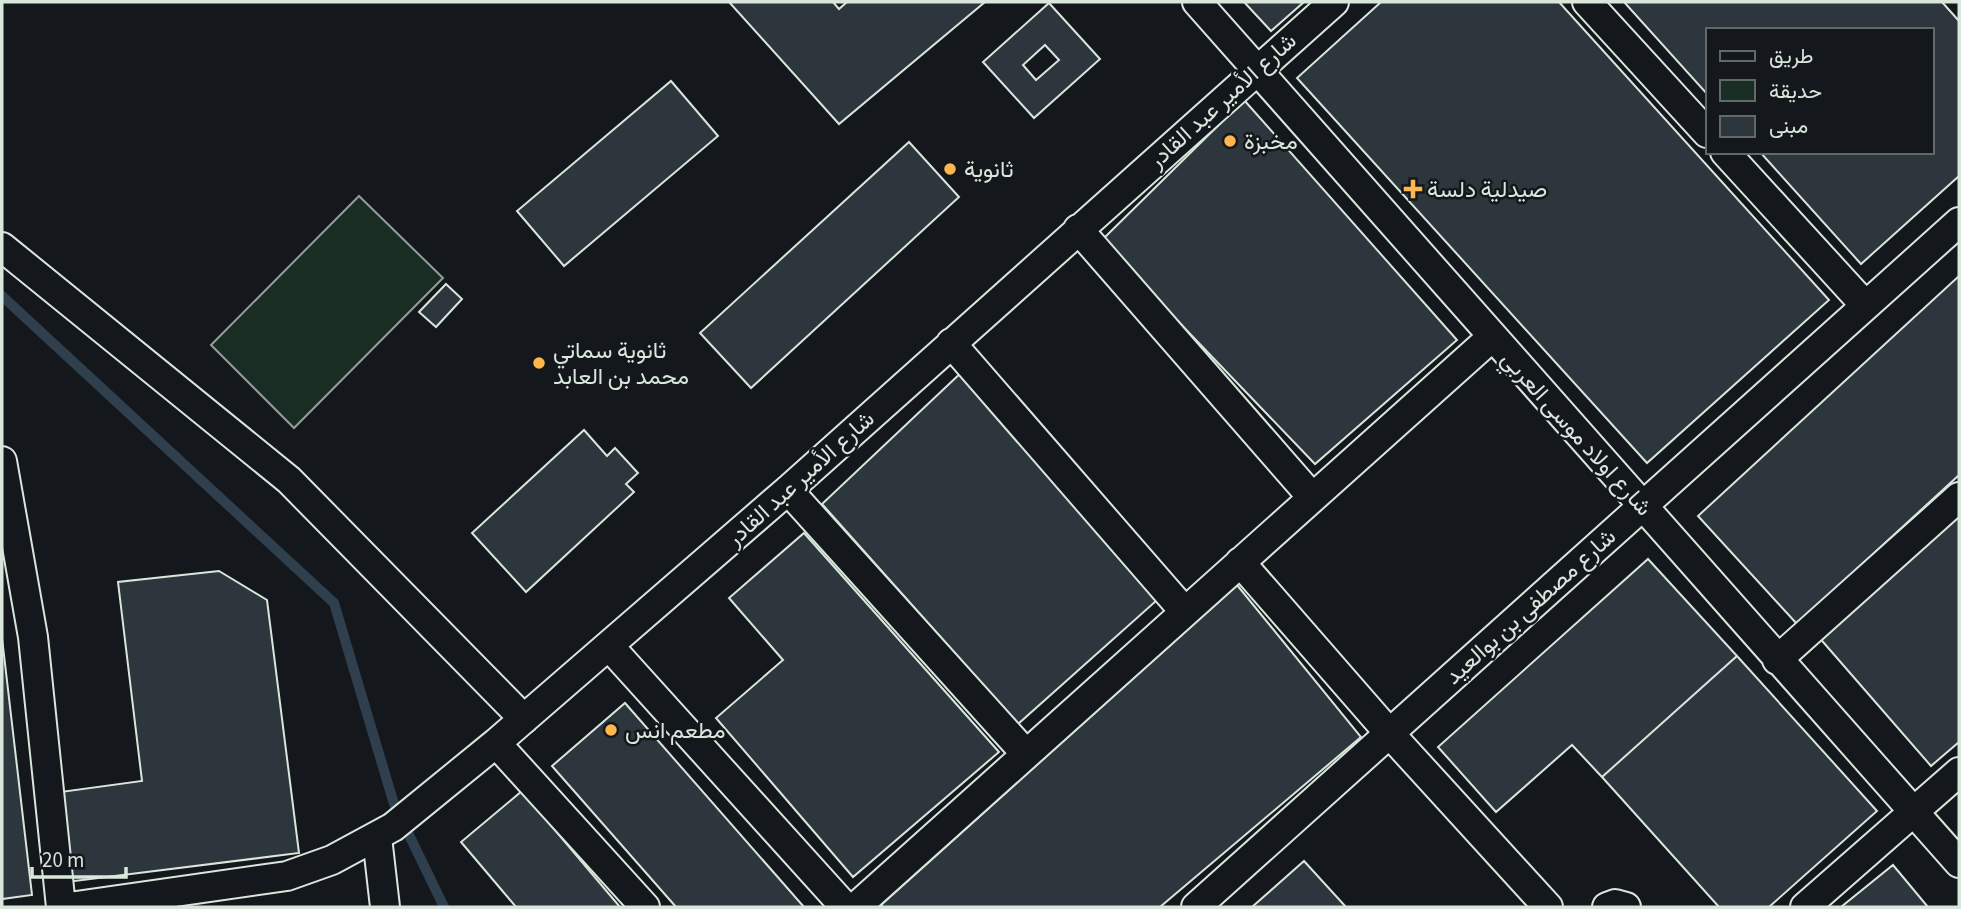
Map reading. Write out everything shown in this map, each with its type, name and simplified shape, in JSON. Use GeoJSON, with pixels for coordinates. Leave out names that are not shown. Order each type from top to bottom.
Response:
{"type":"FeatureCollection","features":[{"type":"Feature","properties":{"kind":"street","name":"شارع اولاد موسى العربي"},"geometry":{"type":"LineString","coordinates":[[1196,2],[1959,863]]}},
{"type":"Feature","properties":{"kind":"street","name":"شارع الأمير عبد القادر"},"geometry":{"type":"LineString","coordinates":[[69,907],[225,897],[332,860],[385,832],[496,743],[788,490],[1257,68],[1334,2]]}},
{"type":"Feature","properties":{"kind":"street"},"geometry":{"type":"LineString","coordinates":[[1587,2],[1706,132]]}},
{"type":"Feature","properties":{"kind":"street"},"geometry":{"type":"LineString","coordinates":[[1727,154],[1864,304]]}},
{"type":"Feature","properties":{"kind":"street","name":"شارع مصطفى بن بوالعيد"},"geometry":{"type":"LineString","coordinates":[[1196,907],[1864,304],[1959,222]]}},
{"type":"Feature","properties":{"kind":"street"},"geometry":{"type":"LineString","coordinates":[[1078,229],[1312,498]]}},
{"type":"Feature","properties":{"kind":"street"},"geometry":{"type":"LineString","coordinates":[[2,247],[289,480],[524,719]]}},
{"type":"Feature","properties":{"kind":"street"},"geometry":{"type":"LineString","coordinates":[[856,907],[1492,337]]}},
{"type":"Feature","properties":{"kind":"street"},"geometry":{"type":"LineString","coordinates":[[951,343],[1185,612]]}},
{"type":"Feature","properties":{"kind":"street"},"geometry":{"type":"LineString","coordinates":[[2,461],[8,525],[33,637],[61,907]]}},
{"type":"Feature","properties":{"kind":"street"},"geometry":{"type":"LineString","coordinates":[[788,490],[1026,754]]}},
{"type":"Feature","properties":{"kind":"street"},"geometry":{"type":"LineString","coordinates":[[1777,660],[1959,497]]}},
{"type":"Feature","properties":{"kind":"street"},"geometry":{"type":"LineString","coordinates":[[1240,562],[1390,734],[1548,907]]}},
{"type":"Feature","properties":{"kind":"street"},"geometry":{"type":"LineString","coordinates":[[609,646],[845,907]]}},
{"type":"Feature","properties":{"kind":"street"},"geometry":{"type":"LineString","coordinates":[[496,743],[645,907]]}},
{"type":"Feature","properties":{"kind":"street"},"geometry":{"type":"LineString","coordinates":[[1805,907],[1959,772]]}},
{"type":"Feature","properties":{"kind":"street"},"geometry":{"type":"LineString","coordinates":[[385,832],[385,907]]}},
{"type":"Feature","properties":{"kind":"street"},"geometry":{"type":"LineString","coordinates":[[1606,907],[1615,904],[1626,907]]}},
{"type":"Feature","properties":{"kind":"green space"},"geometry":{"type":"Polygon","coordinates":[[[359,196],[443,278],[294,428],[211,345],[359,196]]]}},
{"type":"Feature","properties":{"kind":"building"},"geometry":{"type":"Polygon","coordinates":[[[729,2],[833,2],[839,9],[847,2],[985,2],[839,124],[729,2]]]}},
{"type":"Feature","properties":{"kind":"building"},"geometry":{"type":"Polygon","coordinates":[[[1244,2],[1304,2],[1271,31],[1244,2]]]}},
{"type":"Feature","properties":{"kind":"building"},"geometry":{"type":"Polygon","coordinates":[[[1381,2],[1559,2],[1829,300],[1647,463],[1297,78],[1381,2]]]}},
{"type":"Feature","properties":{"kind":"building"},"geometry":{"type":"Polygon","coordinates":[[[1624,2],[1942,2],[1959,21],[1959,176],[1861,264],[1762,154],[1933,154],[1933,28],[1706,28],[1706,93],[1624,2]]]}},
{"type":"Feature","properties":{"kind":"building"},"geometry":{"type":"Polygon","coordinates":[[[1049,3],[1100,59],[1034,118],[983,62],[1049,3]],[[1045,45],[1023,65],[1036,80],[1059,60],[1045,45]]]}},
{"type":"Feature","properties":{"kind":"building"},"geometry":{"type":"Polygon","coordinates":[[[671,81],[718,136],[564,266],[517,211],[671,81]]]}},
{"type":"Feature","properties":{"kind":"building"},"geometry":{"type":"Polygon","coordinates":[[[1244,100],[1457,340],[1315,464],[1101,241],[1244,100]]]}},
{"type":"Feature","properties":{"kind":"building"},"geometry":{"type":"Polygon","coordinates":[[[909,142],[959,197],[751,388],[700,333],[909,142]]]}},
{"type":"Feature","properties":{"kind":"building"},"geometry":{"type":"Polygon","coordinates":[[[1959,276],[1959,475],[1797,624],[1698,516],[1959,276]]]}},
{"type":"Feature","properties":{"kind":"building"},"geometry":{"type":"Polygon","coordinates":[[[446,284],[462,299],[436,327],[419,312],[446,284]]]}},
{"type":"Feature","properties":{"kind":"building"},"geometry":{"type":"Polygon","coordinates":[[[965,369],[1156,601],[1018,724],[822,504],[965,369]]]}},
{"type":"Feature","properties":{"kind":"building"},"geometry":{"type":"Polygon","coordinates":[[[584,430],[607,456],[615,448],[638,473],[626,484],[634,492],[526,592],[472,533],[584,430]]]}},
{"type":"Feature","properties":{"kind":"building"},"geometry":{"type":"Polygon","coordinates":[[[1959,513],[1959,742],[1931,766],[1817,635],[1959,513]]]}},
{"type":"Feature","properties":{"kind":"building"},"geometry":{"type":"Polygon","coordinates":[[[804,533],[999,752],[853,877],[716,718],[783,660],[729,598],[804,533]]]}},
{"type":"Feature","properties":{"kind":"building"},"geometry":{"type":"Polygon","coordinates":[[[1648,559],[1737,656],[1602,777],[1572,745],[1496,812],[1438,747],[1648,559]]]}},
{"type":"Feature","properties":{"kind":"building"},"geometry":{"type":"Polygon","coordinates":[[[219,571],[267,600],[299,853],[59,883],[53,793],[142,781],[118,582],[219,571]]]}},
{"type":"Feature","properties":{"kind":"building"},"geometry":{"type":"Polygon","coordinates":[[[1237,585],[1361,737],[1160,907],[881,905],[1237,585]]]}},
{"type":"Feature","properties":{"kind":"building"},"geometry":{"type":"Polygon","coordinates":[[[2,638],[32,895],[2,899],[2,638]]]}},
{"type":"Feature","properties":{"kind":"building"},"geometry":{"type":"Polygon","coordinates":[[[1737,656],[1877,811],[1769,907],[1719,907],[1602,777],[1737,656]]]}},
{"type":"Feature","properties":{"kind":"building"},"geometry":{"type":"Polygon","coordinates":[[[625,703],[804,907],[676,907],[552,766],[625,703]]]}},
{"type":"Feature","properties":{"kind":"building"},"geometry":{"type":"Polygon","coordinates":[[[522,791],[620,907],[516,907],[461,842],[522,791]]]}},
{"type":"Feature","properties":{"kind":"building"},"geometry":{"type":"Polygon","coordinates":[[[1304,861],[1346,907],[1252,907],[1304,861]]]}},
{"type":"Feature","properties":{"kind":"building"},"geometry":{"type":"Polygon","coordinates":[[[1893,865],[1928,907],[1841,907],[1893,865]]]}},
{"type":"Feature","properties":{"kind":"waterway"},"geometry":{"type":"LineString","coordinates":[[2,296],[334,603],[394,804],[444,907]]}},
{"type":"Feature","properties":{"kind":"place","name":"مخبزة"},"geometry":{"type":"Point","coordinates":[1230,141]}},
{"type":"Feature","properties":{"kind":"place","name":"ثانوية"},"geometry":{"type":"Point","coordinates":[950,169]}},
{"type":"Feature","properties":{"kind":"place","name":"صيدلية دلسة"},"geometry":{"type":"Point","coordinates":[1413,189]}},
{"type":"Feature","properties":{"kind":"place","name":"ثانوية سماتي محمد بن العابد"},"geometry":{"type":"Point","coordinates":[539,363]}},
{"type":"Feature","properties":{"kind":"place","name":"مطعم انس"},"geometry":{"type":"Point","coordinates":[611,730]}}]}
